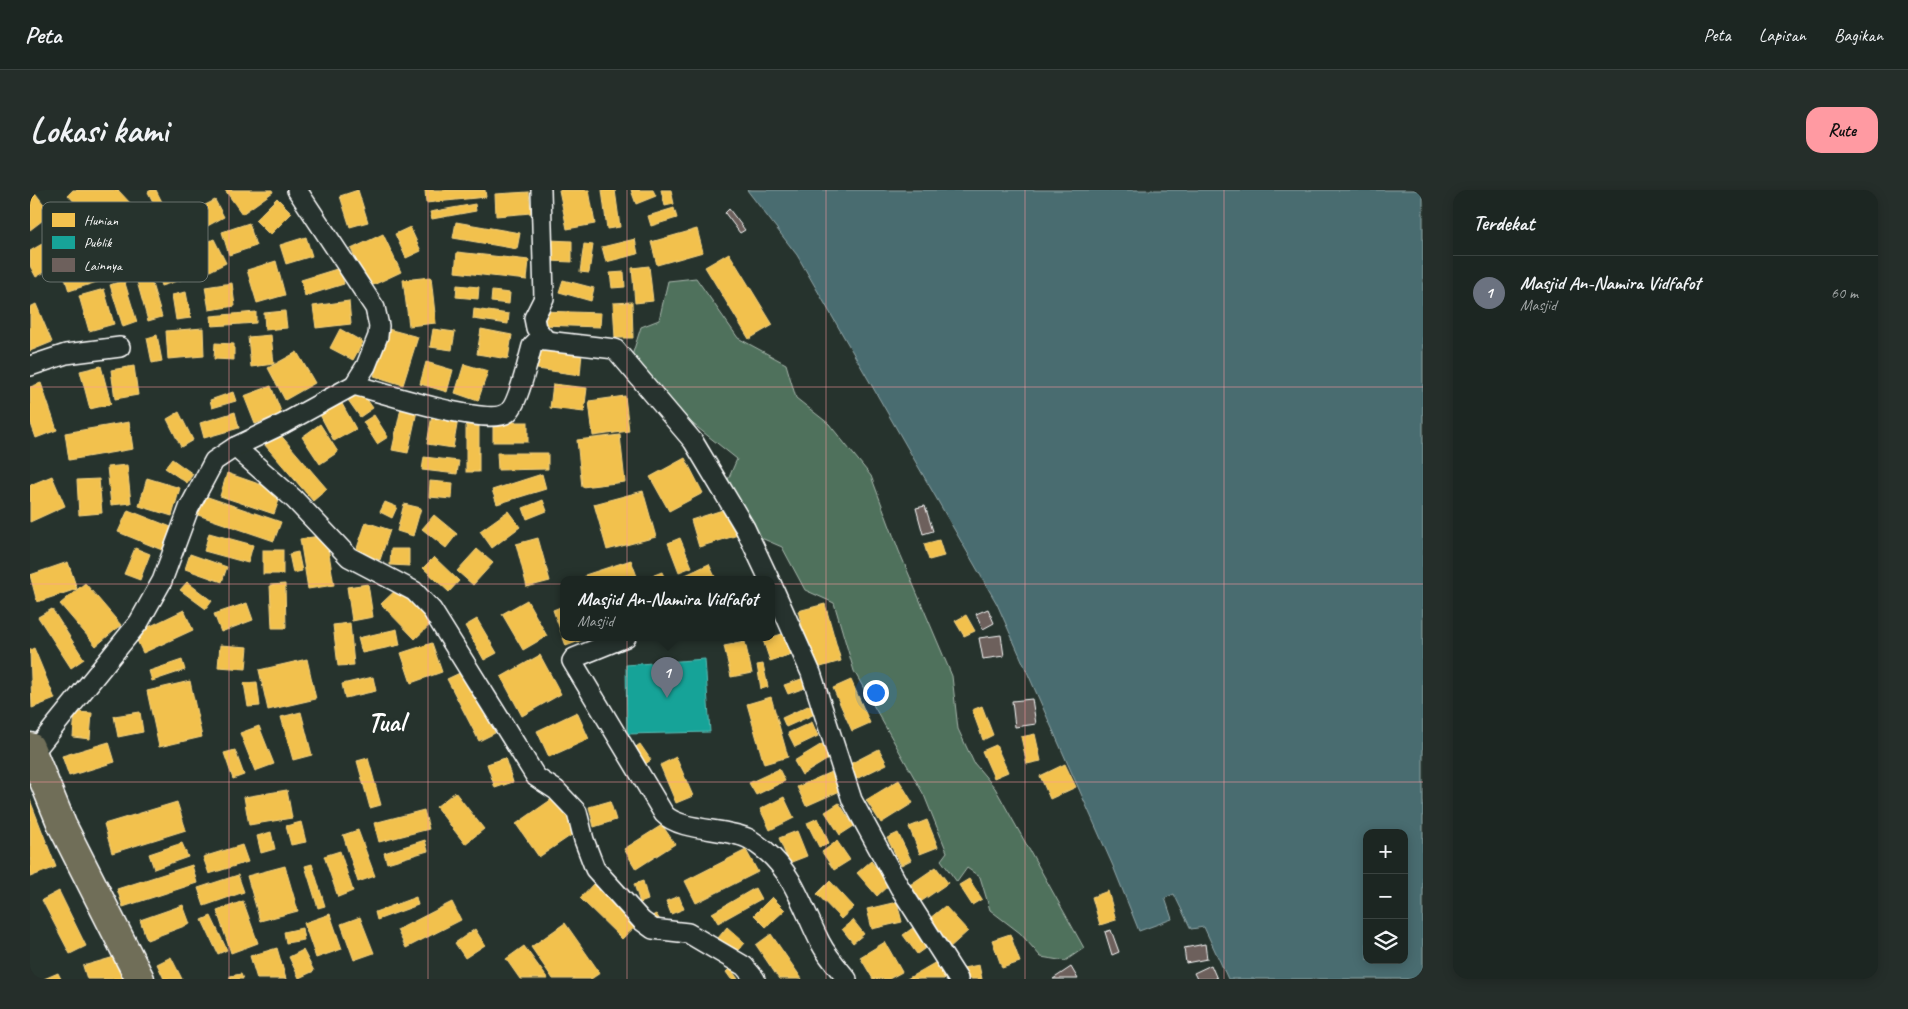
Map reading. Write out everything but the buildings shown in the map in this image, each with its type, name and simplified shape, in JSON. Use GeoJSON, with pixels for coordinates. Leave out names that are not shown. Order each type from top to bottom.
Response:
{"type":"FeatureCollection","features":[{"type":"Feature","properties":{"kind":"highway"},"geometry":{"type":"LineString","coordinates":[[31,750],[62,825],[140,979]]}},
{"type":"Feature","properties":{"kind":"street"},"geometry":{"type":"LineString","coordinates":[[31,750],[139,622],[162,581],[188,508],[207,470],[214,461],[235,447],[283,424],[354,385],[366,366],[378,336],[379,326],[375,308],[297,190]]}},
{"type":"Feature","properties":{"kind":"street"},"geometry":{"type":"LineString","coordinates":[[541,190],[544,298],[534,318],[536,328],[545,339]]}},
{"type":"Feature","properties":{"kind":"street"},"geometry":{"type":"LineString","coordinates":[[354,385],[437,408],[490,417],[501,416],[509,413],[514,403],[532,346],[538,340],[545,339],[615,349],[693,441],[745,528],[768,576]]}},
{"type":"Feature","properties":{"kind":"street"},"geometry":{"type":"LineString","coordinates":[[30,366],[66,354],[120,347]]}},
{"type":"Feature","properties":{"kind":"street"},"geometry":{"type":"LineString","coordinates":[[235,447],[294,499],[349,557],[414,592],[432,610],[536,777],[556,790],[577,812],[584,840],[595,869],[631,910],[653,929],[688,933],[744,966],[754,979]]}},
{"type":"Feature","properties":{"kind":"street"},"geometry":{"type":"LineString","coordinates":[[775,592],[810,673],[852,800],[900,888],[958,979]]}},
{"type":"Feature","properties":{"kind":"street"},"geometry":{"type":"LineString","coordinates":[[616,641],[574,658],[572,661],[664,814],[668,819],[681,823],[748,838],[767,852],[784,869],[820,944],[847,979]]}},
{"type":"Feature","properties":{"kind":"green space"},"geometry":{"type":"Polygon","coordinates":[[[696,278],[738,338],[786,364],[796,398],[829,424],[871,476],[899,551],[952,676],[958,729],[974,763],[995,788],[1084,948],[1065,961],[1041,957],[1020,933],[990,910],[980,877],[967,868],[957,882],[941,860],[947,852],[924,795],[854,671],[834,603],[805,590],[782,547],[759,537],[727,482],[737,459],[664,401],[630,362],[641,327],[659,320],[668,281],[696,278]]]}},
{"type":"Feature","properties":{"kind":"water"},"geometry":{"type":"Polygon","coordinates":[[[747,190],[1423,190],[1423,979],[1228,979],[1204,927],[1191,929],[1174,894],[1165,898],[1172,919],[1139,931],[1113,866],[997,604],[797,255],[747,190]]]}},
{"type":"Feature","properties":{"kind":"place","name":"Masjid An-Namira Vidfafot"},"geometry":{"type":"Point","coordinates":[667,698]}},
{"type":"Feature","properties":{"kind":"district","name":"Tual"},"geometry":{"type":"Point","coordinates":[386,721]}}]}
